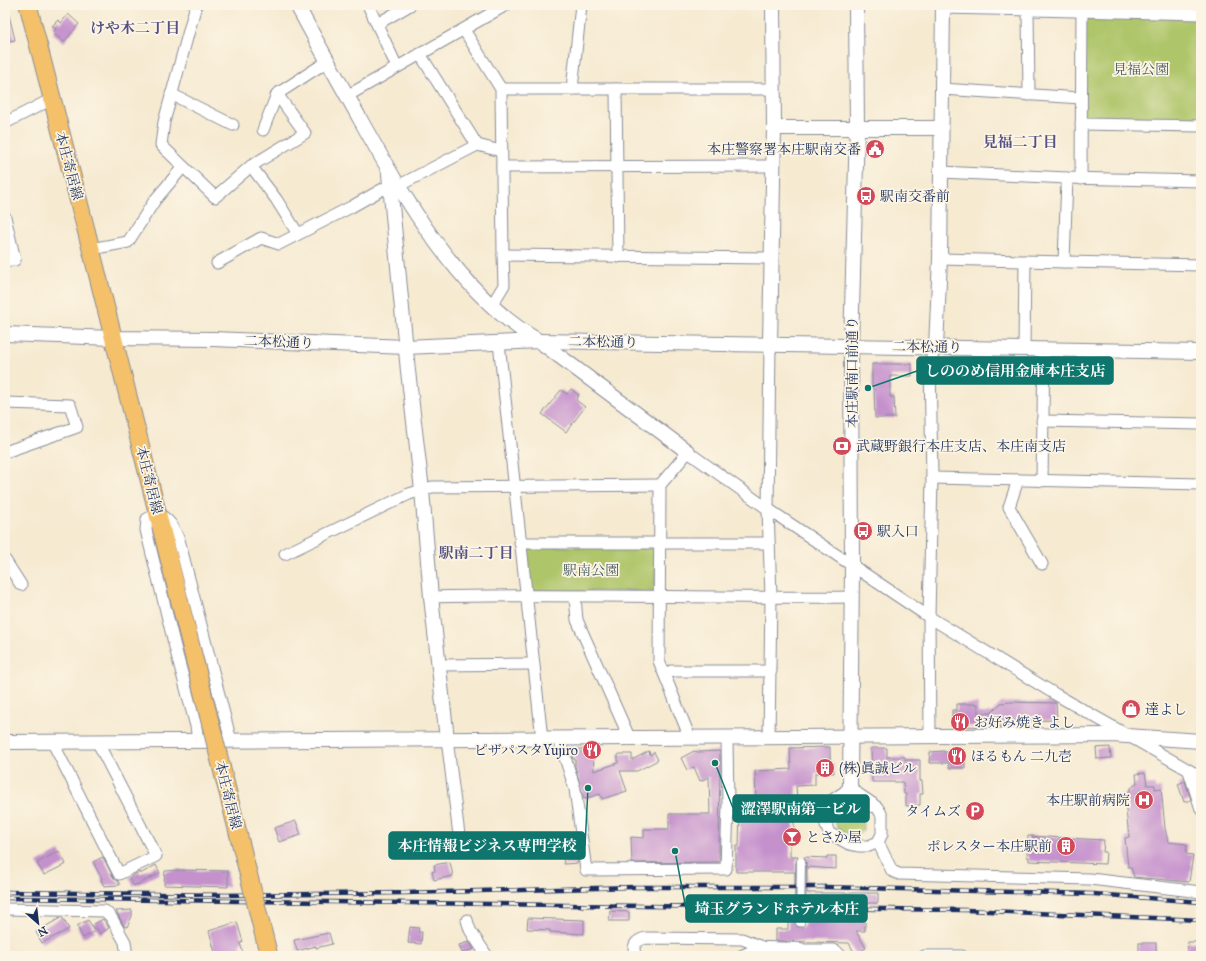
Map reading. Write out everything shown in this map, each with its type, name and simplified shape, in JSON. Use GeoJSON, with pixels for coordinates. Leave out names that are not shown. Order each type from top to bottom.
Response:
{"type":"FeatureCollection","features":[{"type":"Feature","properties":{"kind":"main road","name":"本庄寄居線"},"geometry":{"type":"LineString","coordinates":[[28,5],[269,956]]}},
{"type":"Feature","properties":{"kind":"street"},"geometry":{"type":"LineString","coordinates":[[196,5],[164,122],[162,146],[215,197],[251,166],[304,133],[277,94]]}},
{"type":"Feature","properties":{"kind":"street"},"geometry":{"type":"LineString","coordinates":[[368,5],[397,67]]}},
{"type":"Feature","properties":{"kind":"street"},"geometry":{"type":"LineString","coordinates":[[377,24],[410,5]]}},
{"type":"Feature","properties":{"kind":"street"},"geometry":{"type":"LineString","coordinates":[[347,96],[506,5]]}},
{"type":"Feature","properties":{"kind":"street"},"geometry":{"type":"LineString","coordinates":[[572,89],[581,5]]}},
{"type":"Feature","properties":{"kind":"street"},"geometry":{"type":"LineString","coordinates":[[769,738],[771,597],[768,509],[774,128],[773,5]]}},
{"type":"Feature","properties":{"kind":"street","name":"本庄駅南口前通り"},"geometry":{"type":"LineString","coordinates":[[850,788],[852,566],[851,346],[857,127],[856,5]]}},
{"type":"Feature","properties":{"kind":"street"},"geometry":{"type":"LineString","coordinates":[[930,736],[929,617],[932,478],[930,362],[936,347],[940,259],[943,6],[1028,10],[1082,8],[1201,14]]}},
{"type":"Feature","properties":{"kind":"street"},"geometry":{"type":"LineString","coordinates":[[302,7],[328,61],[388,170],[394,186],[461,274],[520,330],[539,341],[688,452],[768,509],[929,617],[1056,694],[1201,777]]}},
{"type":"Feature","properties":{"kind":"street"},"geometry":{"type":"LineString","coordinates":[[1081,179],[1082,8]]}},
{"type":"Feature","properties":{"kind":"street"},"geometry":{"type":"LineString","coordinates":[[1028,10],[1029,95]]}},
{"type":"Feature","properties":{"kind":"street"},"geometry":{"type":"LineString","coordinates":[[464,30],[501,89],[504,285],[492,305]]}},
{"type":"Feature","properties":{"kind":"street"},"geometry":{"type":"LineString","coordinates":[[420,54],[477,145]]}},
{"type":"Feature","properties":{"kind":"street"},"geometry":{"type":"LineString","coordinates":[[263,130],[277,94],[328,61]]}},
{"type":"Feature","properties":{"kind":"street"},"geometry":{"type":"LineString","coordinates":[[501,89],[774,89]]}},
{"type":"Feature","properties":{"kind":"street"},"geometry":{"type":"LineString","coordinates":[[616,89],[618,257]]}},
{"type":"Feature","properties":{"kind":"street"},"geometry":{"type":"LineString","coordinates":[[942,89],[1081,98]]}},
{"type":"Feature","properties":{"kind":"street"},"geometry":{"type":"LineString","coordinates":[[171,94],[233,125]]}},
{"type":"Feature","properties":{"kind":"street"},"geometry":{"type":"LineString","coordinates":[[5,123],[52,99]]}},
{"type":"Feature","properties":{"kind":"street"},"geometry":{"type":"LineString","coordinates":[[1081,124],[1201,126]]}},
{"type":"Feature","properties":{"kind":"street"},"geometry":{"type":"LineString","coordinates":[[774,128],[942,128]]}},
{"type":"Feature","properties":{"kind":"street"},"geometry":{"type":"LineString","coordinates":[[217,262],[261,238],[278,244],[477,145],[501,151]]}},
{"type":"Feature","properties":{"kind":"street"},"geometry":{"type":"LineString","coordinates":[[251,166],[276,199],[298,234]]}},
{"type":"Feature","properties":{"kind":"street"},"geometry":{"type":"LineString","coordinates":[[502,167],[773,166]]}},
{"type":"Feature","properties":{"kind":"street"},"geometry":{"type":"LineString","coordinates":[[91,249],[128,242],[155,200],[183,167]]}},
{"type":"Feature","properties":{"kind":"street"},"geometry":{"type":"LineString","coordinates":[[941,172],[1081,179],[1201,181]]}},
{"type":"Feature","properties":{"kind":"street"},"geometry":{"type":"LineString","coordinates":[[1064,262],[1067,178]]}},
{"type":"Feature","properties":{"kind":"street"},"geometry":{"type":"LineString","coordinates":[[394,186],[408,371],[422,490],[431,597],[460,843]]}},
{"type":"Feature","properties":{"kind":"street"},"geometry":{"type":"LineString","coordinates":[[5,217],[15,260],[5,262]]}},
{"type":"Feature","properties":{"kind":"street"},"geometry":{"type":"LineString","coordinates":[[503,255],[772,258]]}},
{"type":"Feature","properties":{"kind":"street"},"geometry":{"type":"LineString","coordinates":[[940,259],[1201,265]]}},
{"type":"Feature","properties":{"kind":"street"},"geometry":{"type":"LineString","coordinates":[[1024,349],[1025,261]]}},
{"type":"Feature","properties":{"kind":"street","name":"二本松通り"},"geometry":{"type":"LineString","coordinates":[[5,334],[113,338],[213,339],[406,347],[539,341],[1201,352]]}},
{"type":"Feature","properties":{"kind":"street"},"geometry":{"type":"LineString","coordinates":[[499,343],[542,739]]}},
{"type":"Feature","properties":{"kind":"street"},"geometry":{"type":"LineString","coordinates":[[1042,481],[1044,349]]}},
{"type":"Feature","properties":{"kind":"street"},"geometry":{"type":"LineString","coordinates":[[5,403],[70,405],[77,427],[5,452]]}},
{"type":"Feature","properties":{"kind":"street"},"geometry":{"type":"LineString","coordinates":[[1042,421],[1201,424]]}},
{"type":"Feature","properties":{"kind":"street"},"geometry":{"type":"LineString","coordinates":[[688,452],[660,485],[659,661],[690,738]]}},
{"type":"Feature","properties":{"kind":"street"},"geometry":{"type":"LineString","coordinates":[[932,478],[1201,484]]}},
{"type":"Feature","properties":{"kind":"street"},"geometry":{"type":"LineString","coordinates":[[1018,480],[1008,507],[1042,564]]}},
{"type":"Feature","properties":{"kind":"street"},"geometry":{"type":"LineString","coordinates":[[285,554],[422,490],[432,487],[660,485]]}},
{"type":"Feature","properties":{"kind":"street"},"geometry":{"type":"LineString","coordinates":[[198,741],[196,726],[146,530],[146,519],[157,514],[170,522],[179,540],[231,741]]}},
{"type":"Feature","properties":{"kind":"street"},"geometry":{"type":"LineString","coordinates":[[520,543],[769,543]]}},
{"type":"Feature","properties":{"kind":"street"},"geometry":{"type":"LineString","coordinates":[[5,560],[21,585]]}},
{"type":"Feature","properties":{"kind":"street"},"geometry":{"type":"LineString","coordinates":[[431,597],[851,597]]}},
{"type":"Feature","properties":{"kind":"street"},"geometry":{"type":"LineString","coordinates":[[574,597],[577,620],[628,737]]}},
{"type":"Feature","properties":{"kind":"street"},"geometry":{"type":"LineString","coordinates":[[440,665],[533,664]]}},
{"type":"Feature","properties":{"kind":"street"},"geometry":{"type":"LineString","coordinates":[[665,675],[671,671],[771,672]]}},
{"type":"Feature","properties":{"kind":"street"},"geometry":{"type":"LineString","coordinates":[[5,742],[98,743],[559,739],[628,737],[769,738],[1127,735],[1201,741]]}},
{"type":"Feature","properties":{"kind":"street"},"geometry":{"type":"LineString","coordinates":[[559,739],[575,789],[586,870],[726,869],[728,804],[727,738]]}},
{"type":"Feature","properties":{"kind":"street"},"geometry":{"type":"LineString","coordinates":[[53,743],[119,874],[156,856],[98,743]]}},
{"type":"Feature","properties":{"kind":"street"},"geometry":{"type":"LineString","coordinates":[[1189,771],[1201,809]]}},
{"type":"Feature","properties":{"kind":"street"},"geometry":{"type":"LineString","coordinates":[[850,788],[857,796],[880,811],[882,815],[882,834],[878,842],[869,846],[849,844],[829,833],[826,824],[827,811],[830,803],[847,792],[850,788]]}},
{"type":"Feature","properties":{"kind":"street"},"geometry":{"type":"LineString","coordinates":[[827,811],[834,806],[872,805]]}},
{"type":"Feature","properties":{"kind":"street"},"geometry":{"type":"LineString","coordinates":[[878,842],[892,871],[899,874],[1090,879],[1201,892]]}},
{"type":"Feature","properties":{"kind":"street"},"geometry":{"type":"LineString","coordinates":[[800,922],[801,862],[807,862]]}},
{"type":"Feature","properties":{"kind":"street"},"geometry":{"type":"LineString","coordinates":[[801,904],[833,905]]}},
{"type":"Feature","properties":{"kind":"street"},"geometry":{"type":"LineString","coordinates":[[5,909],[106,911],[125,942],[127,956]]}},
{"type":"Feature","properties":{"kind":"street"},"geometry":{"type":"LineString","coordinates":[[467,920],[470,930],[487,956]]}},
{"type":"Feature","properties":{"kind":"street"},"geometry":{"type":"LineString","coordinates":[[636,956],[634,953],[634,945],[636,942],[646,938],[742,939],[767,949],[804,953],[825,953],[836,951],[841,956]]}},
{"type":"Feature","properties":{"kind":"street"},"geometry":{"type":"LineString","coordinates":[[741,956],[750,952],[767,949]]}},
{"type":"Feature","properties":{"kind":"street"},"geometry":{"type":"LineString","coordinates":[[924,956],[962,956]]}},
{"type":"Feature","properties":{"kind":"green space","name":"見福公園"},"geometry":{"type":"Polygon","coordinates":[[[1082,12],[1201,14],[1201,126],[1081,124],[1082,12]]]}},
{"type":"Feature","properties":{"kind":"green space","name":"駅南公園"},"geometry":{"type":"Polygon","coordinates":[[[529,546],[656,548],[655,590],[653,592],[530,591],[523,549],[529,546]]]}},
{"type":"Feature","properties":{"kind":"green space"},"geometry":{"type":"Polygon","coordinates":[[[853,808],[860,815],[863,823],[863,830],[857,835],[852,835],[842,831],[836,825],[837,816],[840,811],[853,808]]]}},
{"type":"Feature","properties":{"kind":"building"},"geometry":{"type":"Polygon","coordinates":[[[5,11],[8,11],[15,40],[5,42],[5,11]]]}},
{"type":"Feature","properties":{"kind":"building"},"geometry":{"type":"Polygon","coordinates":[[[68,14],[79,24],[64,42],[53,33],[56,29],[52,26],[58,20],[61,23],[68,14]]]}},
{"type":"Feature","properties":{"kind":"building"},"geometry":{"type":"Polygon","coordinates":[[[872,364],[912,364],[912,376],[890,376],[890,397],[894,397],[895,418],[875,418],[874,389],[872,389],[872,364]]]}},
{"type":"Feature","properties":{"kind":"building"},"geometry":{"type":"Polygon","coordinates":[[[571,389],[579,395],[576,400],[585,407],[566,432],[542,414],[561,390],[567,394],[571,389]]]}},
{"type":"Feature","properties":{"kind":"building"},"geometry":{"type":"Polygon","coordinates":[[[1001,703],[1056,703],[1057,720],[1013,721],[1014,727],[952,726],[952,710],[957,710],[957,704],[978,704],[978,713],[991,713],[1001,703]]]}},
{"type":"Feature","properties":{"kind":"building"},"geometry":{"type":"Polygon","coordinates":[[[830,747],[830,763],[833,763],[834,773],[815,773],[815,785],[796,786],[797,800],[794,801],[794,840],[790,841],[790,857],[798,857],[796,862],[795,892],[795,872],[736,872],[736,846],[739,846],[740,810],[762,810],[762,817],[781,816],[781,799],[756,800],[755,771],[791,769],[790,748],[830,747]]]}},
{"type":"Feature","properties":{"kind":"building"},"geometry":{"type":"Polygon","coordinates":[[[1110,747],[1111,758],[1097,759],[1096,748],[1110,747]]]}},
{"type":"Feature","properties":{"kind":"building"},"geometry":{"type":"Polygon","coordinates":[[[871,748],[887,748],[887,757],[905,757],[905,760],[920,760],[920,781],[922,781],[923,794],[920,794],[920,805],[906,806],[906,794],[904,794],[903,782],[872,782],[871,748]]]}},
{"type":"Feature","properties":{"kind":"building"},"geometry":{"type":"Polygon","coordinates":[[[571,749],[593,749],[594,771],[618,763],[618,754],[632,754],[632,760],[649,751],[650,755],[654,752],[658,760],[637,771],[620,771],[627,791],[602,799],[600,794],[584,799],[575,766],[575,759],[573,759],[571,749]]]}},
{"type":"Feature","properties":{"kind":"building"},"geometry":{"type":"Polygon","coordinates":[[[694,751],[720,751],[719,862],[632,863],[631,837],[644,838],[644,829],[669,829],[669,814],[710,814],[709,777],[700,781],[694,767],[687,770],[681,758],[694,751]]]}},
{"type":"Feature","properties":{"kind":"building"},"geometry":{"type":"Polygon","coordinates":[[[930,752],[965,752],[965,768],[949,768],[949,763],[929,763],[930,752]]]}},
{"type":"Feature","properties":{"kind":"building"},"geometry":{"type":"Polygon","coordinates":[[[1145,773],[1147,785],[1155,785],[1155,789],[1161,788],[1168,842],[1187,844],[1186,854],[1193,855],[1189,882],[1134,877],[1131,867],[1128,867],[1125,838],[1129,837],[1124,792],[1129,792],[1137,783],[1136,774],[1145,773]]]}},
{"type":"Feature","properties":{"kind":"building"},"geometry":{"type":"Polygon","coordinates":[[[1185,781],[1191,800],[1184,802],[1178,784],[1185,781]]]}},
{"type":"Feature","properties":{"kind":"building"},"geometry":{"type":"Polygon","coordinates":[[[296,821],[301,835],[279,842],[274,828],[296,821]]]}},
{"type":"Feature","properties":{"kind":"building","name":"ポレスター本庄駅前"},"geometry":{"type":"Polygon","coordinates":[[[1028,836],[1104,840],[1103,852],[1106,852],[1105,864],[1029,861],[1029,857],[1027,857],[1028,836]]]}},
{"type":"Feature","properties":{"kind":"building"},"geometry":{"type":"Polygon","coordinates":[[[576,850],[578,863],[564,864],[562,851],[576,850]]]}},
{"type":"Feature","properties":{"kind":"building"},"geometry":{"type":"Polygon","coordinates":[[[59,851],[66,864],[44,875],[37,863],[59,851]]]}},
{"type":"Feature","properties":{"kind":"building"},"geometry":{"type":"Polygon","coordinates":[[[827,856],[836,856],[836,869],[807,867],[807,893],[878,893],[878,903],[862,903],[861,921],[865,921],[865,931],[856,931],[866,948],[855,954],[849,943],[776,941],[776,929],[788,929],[788,916],[794,916],[794,922],[798,927],[802,927],[804,925],[806,910],[833,910],[837,908],[838,903],[836,900],[806,899],[806,862],[804,857],[827,858],[827,856]]]}},
{"type":"Feature","properties":{"kind":"building"},"geometry":{"type":"Polygon","coordinates":[[[103,857],[113,877],[120,885],[104,886],[93,862],[103,857]]]}},
{"type":"Feature","properties":{"kind":"building"},"geometry":{"type":"Polygon","coordinates":[[[450,862],[453,876],[434,880],[432,872],[435,871],[434,865],[450,862]]]}},
{"type":"Feature","properties":{"kind":"building"},"geometry":{"type":"Polygon","coordinates":[[[156,865],[160,873],[134,886],[129,878],[156,865]]]}},
{"type":"Feature","properties":{"kind":"building"},"geometry":{"type":"Polygon","coordinates":[[[165,871],[228,871],[228,887],[164,885],[165,871]]]}},
{"type":"Feature","properties":{"kind":"building"},"geometry":{"type":"Polygon","coordinates":[[[795,892],[795,916],[794,916],[795,892]]]}},
{"type":"Feature","properties":{"kind":"building"},"geometry":{"type":"Polygon","coordinates":[[[132,910],[132,916],[127,927],[124,926],[116,911],[132,910]]]}},
{"type":"Feature","properties":{"kind":"building"},"geometry":{"type":"Polygon","coordinates":[[[610,911],[629,912],[629,921],[609,921],[610,911]]]}},
{"type":"Feature","properties":{"kind":"building"},"geometry":{"type":"Polygon","coordinates":[[[62,917],[69,929],[42,943],[36,932],[62,917]]]}},
{"type":"Feature","properties":{"kind":"building"},"geometry":{"type":"Polygon","coordinates":[[[528,918],[584,920],[584,934],[527,929],[528,918]]]}},
{"type":"Feature","properties":{"kind":"building"},"geometry":{"type":"Polygon","coordinates":[[[103,919],[109,928],[100,934],[94,924],[103,919]]]}},
{"type":"Feature","properties":{"kind":"building"},"geometry":{"type":"Polygon","coordinates":[[[88,920],[95,931],[83,938],[77,926],[88,920]]]}},
{"type":"Feature","properties":{"kind":"building"},"geometry":{"type":"Polygon","coordinates":[[[237,922],[243,942],[240,943],[244,956],[216,956],[209,931],[237,922]]]}},
{"type":"Feature","properties":{"kind":"building"},"geometry":{"type":"Polygon","coordinates":[[[410,927],[419,928],[418,932],[422,932],[421,944],[408,943],[410,927]]]}},
{"type":"Feature","properties":{"kind":"building"},"geometry":{"type":"Polygon","coordinates":[[[329,933],[332,944],[297,951],[294,940],[329,933]]]}},
{"type":"Feature","properties":{"kind":"building"},"geometry":{"type":"Polygon","coordinates":[[[469,942],[474,949],[462,953],[459,945],[469,942]]]}},
{"type":"Feature","properties":{"kind":"building"},"geometry":{"type":"Polygon","coordinates":[[[1188,942],[1201,942],[1201,954],[1187,953],[1188,942]]]}},
{"type":"Feature","properties":{"kind":"building"},"geometry":{"type":"Polygon","coordinates":[[[1139,943],[1156,943],[1156,953],[1139,953],[1139,943]]]}},
{"type":"Feature","properties":{"kind":"railway"},"geometry":{"type":"LineString","coordinates":[[5,892],[226,895],[405,893],[634,887],[825,887],[1094,894],[1201,902]]}},
{"type":"Feature","properties":{"kind":"railway"},"geometry":{"type":"LineString","coordinates":[[5,898],[966,910],[1201,920]]}},
{"type":"Feature","properties":{"kind":"place","name":"本庄警察署本庄駅南交番"},"geometry":{"type":"Point","coordinates":[875,149]}},
{"type":"Feature","properties":{"kind":"place","name":"駅南交番前"},"geometry":{"type":"Point","coordinates":[866,196]}},
{"type":"Feature","properties":{"kind":"place","name":"しののめ信用金庫本庄支店"},"geometry":{"type":"Point","coordinates":[868,388]}},
{"type":"Feature","properties":{"kind":"place","name":"武蔵野銀行本庄支店、本庄南支店"},"geometry":{"type":"Point","coordinates":[842,446]}},
{"type":"Feature","properties":{"kind":"place","name":"駅入口"},"geometry":{"type":"Point","coordinates":[863,531]}},
{"type":"Feature","properties":{"kind":"place","name":"達よし"},"geometry":{"type":"Point","coordinates":[1131,709]}},
{"type":"Feature","properties":{"kind":"place","name":"お好み焼き よし"},"geometry":{"type":"Point","coordinates":[960,722]}},
{"type":"Feature","properties":{"kind":"place","name":"ピザパスタYujiro"},"geometry":{"type":"Point","coordinates":[592,750]}},
{"type":"Feature","properties":{"kind":"place","name":"ほるもん 二九壱"},"geometry":{"type":"Point","coordinates":[957,756]}},
{"type":"Feature","properties":{"kind":"place","name":"澀澤駅南第一ビル"},"geometry":{"type":"Point","coordinates":[715,763]}},
{"type":"Feature","properties":{"kind":"place","name":"(株)眞誠ビル"},"geometry":{"type":"Point","coordinates":[825,768]}},
{"type":"Feature","properties":{"kind":"place","name":"本庄情報ビジネス専門学校"},"geometry":{"type":"Point","coordinates":[588,788]}},
{"type":"Feature","properties":{"kind":"place","name":"本庄駅前病院"},"geometry":{"type":"Point","coordinates":[1144,800]}},
{"type":"Feature","properties":{"kind":"place","name":"タイムズ"},"geometry":{"type":"Point","coordinates":[975,811]}},
{"type":"Feature","properties":{"kind":"place","name":"とさか屋"},"geometry":{"type":"Point","coordinates":[792,837]}},
{"type":"Feature","properties":{"kind":"place","name":"ポレスター本庄駅前"},"geometry":{"type":"Point","coordinates":[1066,846]}},
{"type":"Feature","properties":{"kind":"place","name":"埼玉グランドホテル本庄"},"geometry":{"type":"Point","coordinates":[675,851]}},
{"type":"Feature","properties":{"kind":"district","name":"けや木二丁目"},"geometry":{"type":"Point","coordinates":[135,28]}},
{"type":"Feature","properties":{"kind":"district","name":"見福二丁目"},"geometry":{"type":"Point","coordinates":[1020,142]}},
{"type":"Feature","properties":{"kind":"district","name":"駅南二丁目"},"geometry":{"type":"Point","coordinates":[476,553]}}]}
